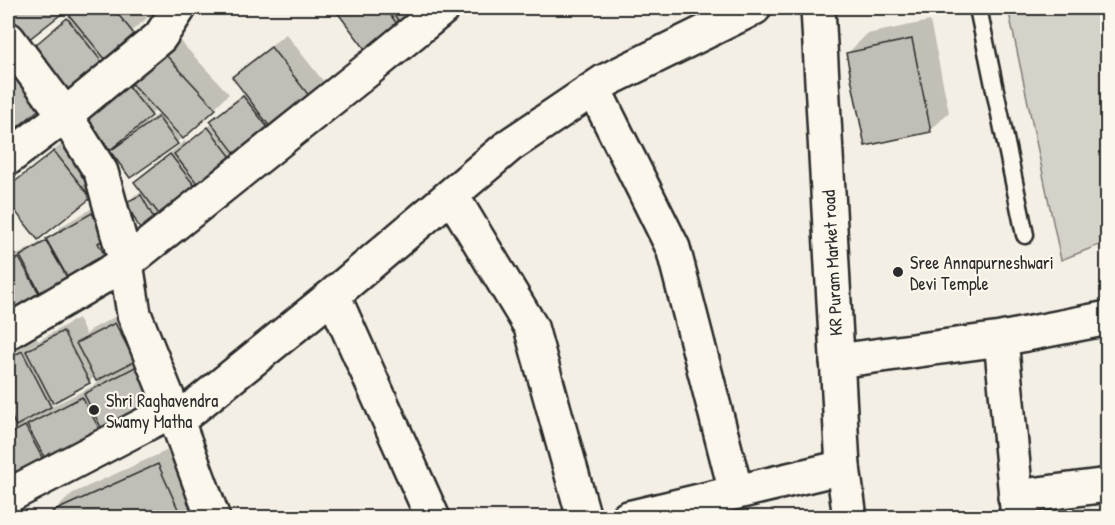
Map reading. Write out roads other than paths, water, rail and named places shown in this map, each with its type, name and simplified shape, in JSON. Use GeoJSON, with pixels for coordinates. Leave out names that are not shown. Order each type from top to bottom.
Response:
{"type":"FeatureCollection","features":[{"type":"Feature","properties":{"kind":"street"},"geometry":{"type":"LineString","coordinates":[[8,158],[65,115],[160,37],[179,8]]}},
{"type":"Feature","properties":{"kind":"street"},"geometry":{"type":"LineString","coordinates":[[8,332],[126,263],[443,8]]}},
{"type":"Feature","properties":{"kind":"street"},"geometry":{"type":"LineString","coordinates":[[14,503],[175,415],[333,295],[510,145],[594,89],[626,71],[754,8]]}},
{"type":"Feature","properties":{"kind":"street","name":"KR Puram Market road"},"geometry":{"type":"LineString","coordinates":[[818,8],[843,467],[850,518]]}},
{"type":"Feature","properties":{"kind":"street"},"geometry":{"type":"LineString","coordinates":[[8,39],[65,115],[101,172],[126,263],[134,314],[213,518]]}},
{"type":"Feature","properties":{"kind":"street"},"geometry":{"type":"LineString","coordinates":[[594,89],[673,248],[736,492]]}},
{"type":"Feature","properties":{"kind":"street"},"geometry":{"type":"LineString","coordinates":[[452,196],[531,327],[584,518]]}},
{"type":"Feature","properties":{"kind":"street"},"geometry":{"type":"LineString","coordinates":[[333,295],[433,518]]}},
{"type":"Feature","properties":{"kind":"street"},"geometry":{"type":"LineString","coordinates":[[837,361],[1001,339],[1107,318]]}},
{"type":"Feature","properties":{"kind":"street"},"geometry":{"type":"LineString","coordinates":[[1001,339],[1017,507],[1107,486]]}},
{"type":"Feature","properties":{"kind":"street"},"geometry":{"type":"LineString","coordinates":[[628,518],[843,467]]}},
{"type":"Feature","properties":{"kind":"lane"},"geometry":{"type":"LineString","coordinates":[[978,8],[1025,235]]}},
{"type":"Feature","properties":{"kind":"place","name":"Sree Annapurneshwari Devi Temple"},"geometry":{"type":"Point","coordinates":[898,272]}},
{"type":"Feature","properties":{"kind":"place","name":"Shri Raghavendra Swamy Matha"},"geometry":{"type":"Point","coordinates":[94,410]}}]}
